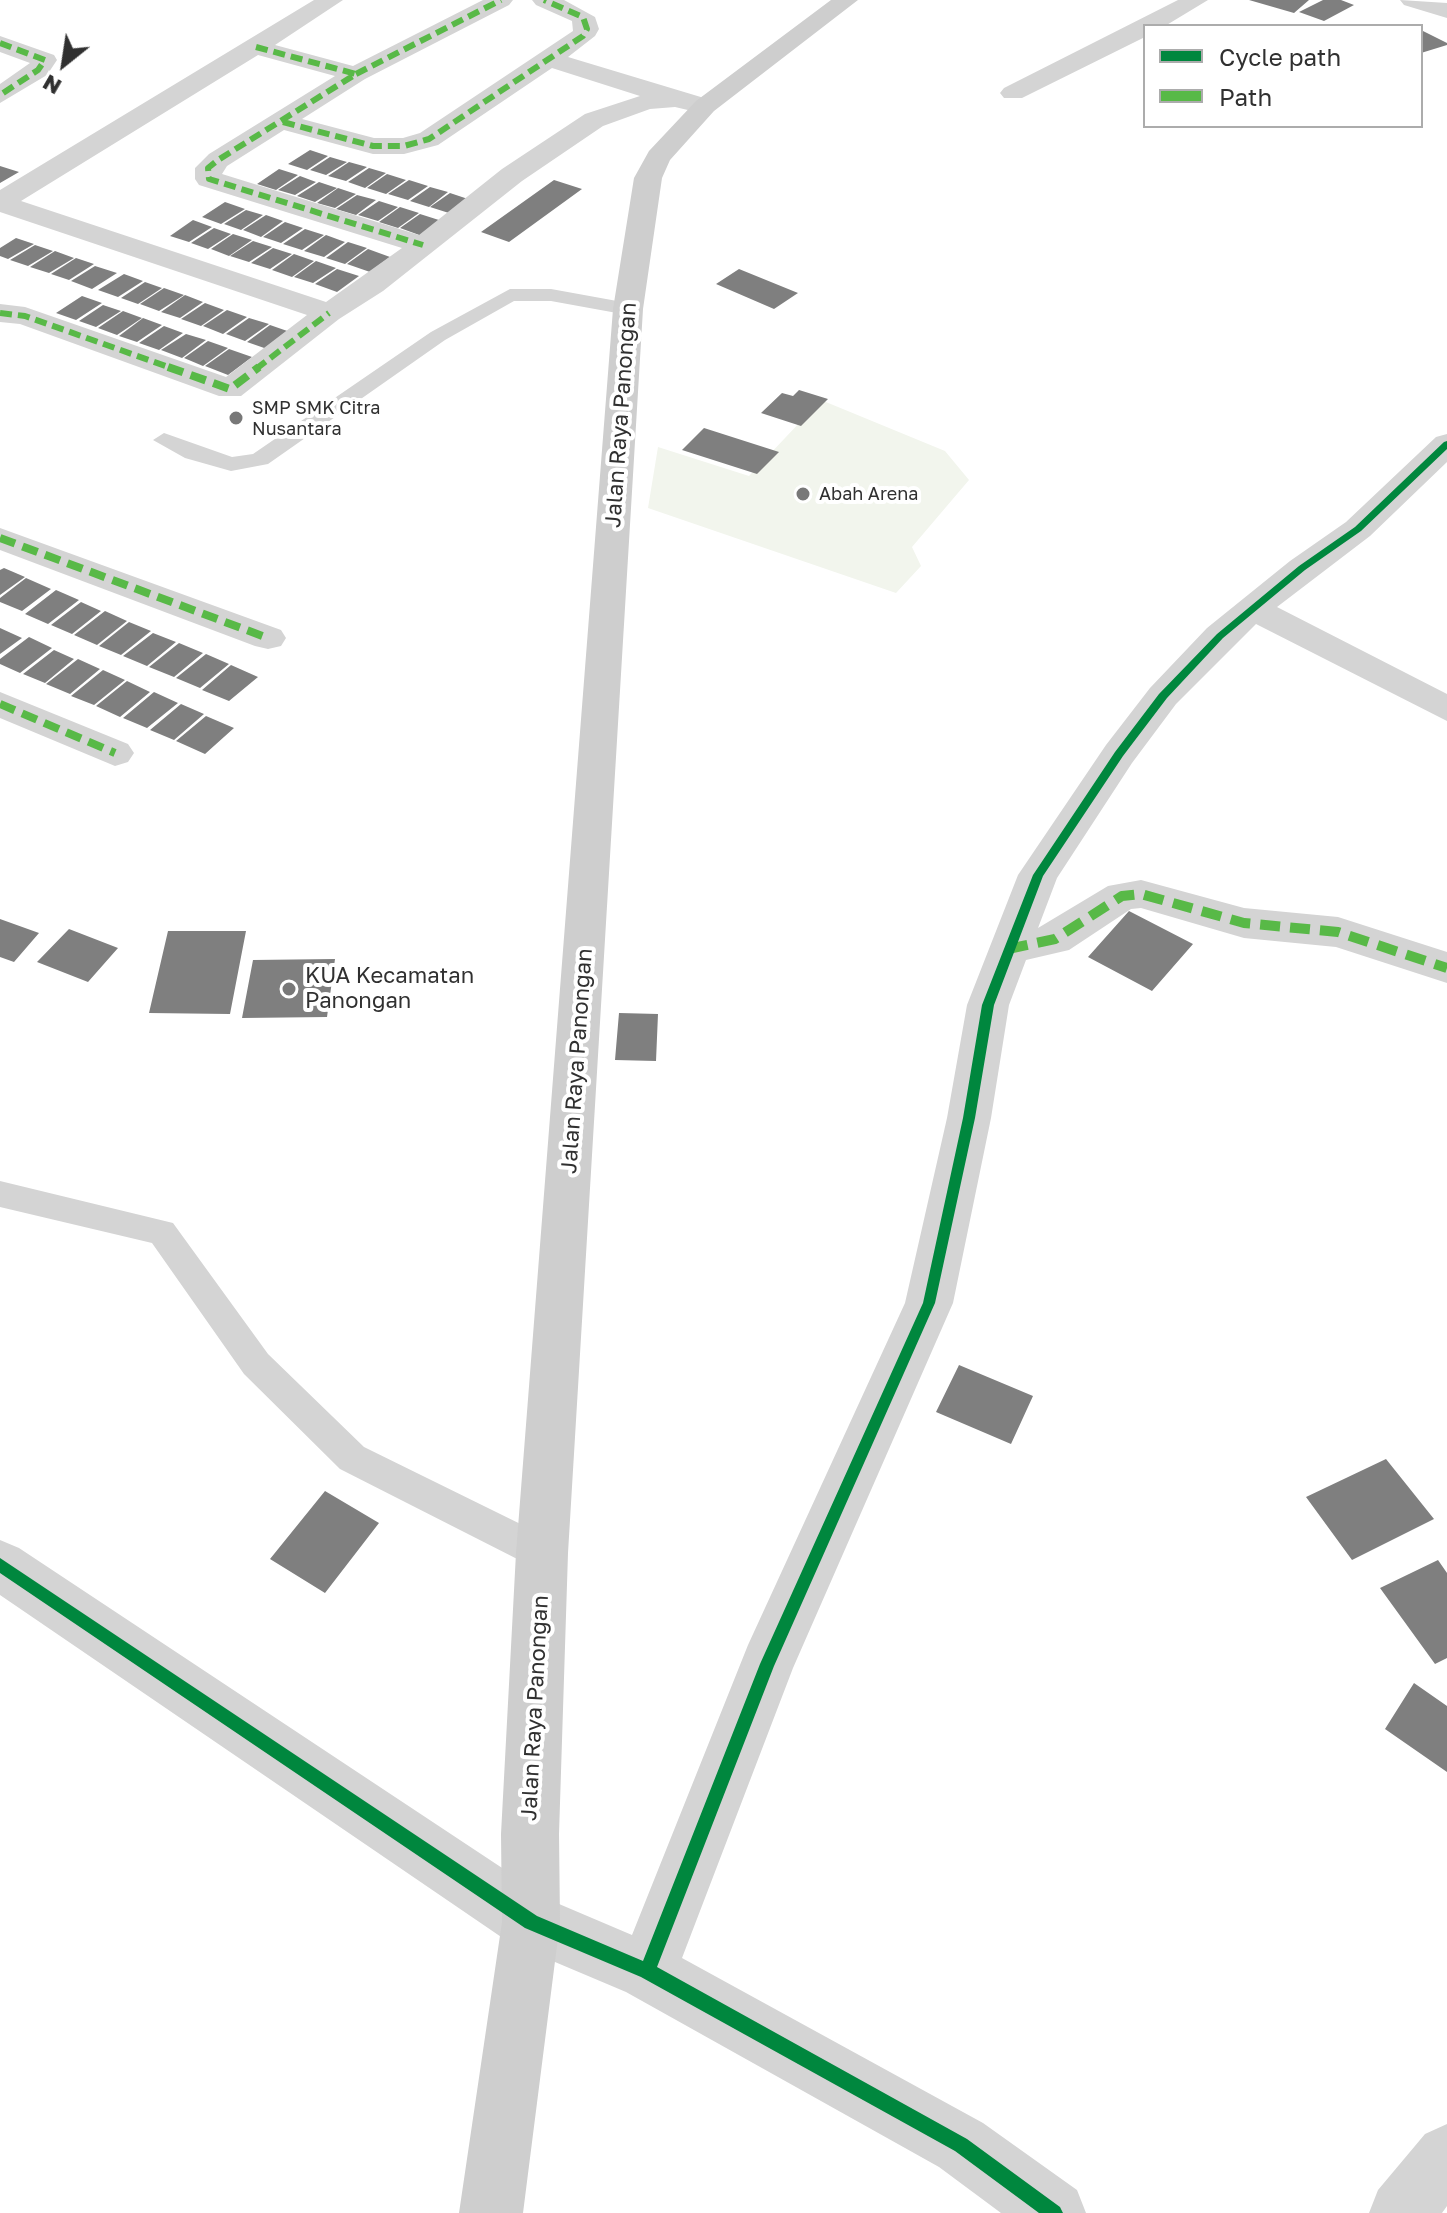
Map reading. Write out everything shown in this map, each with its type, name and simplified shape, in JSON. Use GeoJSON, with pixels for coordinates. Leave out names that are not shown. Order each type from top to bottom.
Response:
{"type":"FeatureCollection","features":[{"type":"Feature","properties":{"kind":"main road","name":"Jalan Raya Panongan"},"geometry":{"type":"LineString","coordinates":[[491,2213],[531,1922],[530,1834],[542,1553],[628,309],[651,168],[690,103],[846,0]]}},
{"type":"Feature","properties":{"kind":"street"},"geometry":{"type":"LineString","coordinates":[[0,203],[331,0]]}},
{"type":"Feature","properties":{"kind":"street"},"geometry":{"type":"LineString","coordinates":[[423,245],[209,179],[208,168],[356,74],[501,0]]}},
{"type":"Feature","properties":{"kind":"street"},"geometry":{"type":"LineString","coordinates":[[283,122],[373,146],[429,139],[583,36],[587,23],[583,17],[544,0]]}},
{"type":"Feature","properties":{"kind":"street"},"geometry":{"type":"LineString","coordinates":[[1152,24],[1196,0]]}},
{"type":"Feature","properties":{"kind":"street"},"geometry":{"type":"LineString","coordinates":[[1412,0],[1447,11]]}},
{"type":"Feature","properties":{"kind":"street"},"geometry":{"type":"LineString","coordinates":[[1013,93],[1143,28]]}},
{"type":"Feature","properties":{"kind":"street"},"geometry":{"type":"LineString","coordinates":[[0,43],[45,60],[38,70],[0,95]]}},
{"type":"Feature","properties":{"kind":"street"},"geometry":{"type":"LineString","coordinates":[[256,47],[356,74]]}},
{"type":"Feature","properties":{"kind":"street"},"geometry":{"type":"LineString","coordinates":[[546,58],[690,103]]}},
{"type":"Feature","properties":{"kind":"street"},"geometry":{"type":"LineString","coordinates":[[0,313],[25,316],[230,389],[329,313],[373,285],[512,175],[594,120],[646,102],[690,103]]}},
{"type":"Feature","properties":{"kind":"street"},"geometry":{"type":"LineString","coordinates":[[0,203],[329,313]]}},
{"type":"Feature","properties":{"kind":"street"},"geometry":{"type":"LineString","coordinates":[[647,1971],[767,1664],[929,1303],[988,1005],[1038,875],[1119,754],[1163,696],[1220,636],[1302,568],[1358,529],[1447,444]]}},
{"type":"Feature","properties":{"kind":"street"},"geometry":{"type":"LineString","coordinates":[[0,538],[268,638]]}},
{"type":"Feature","properties":{"kind":"street"},"geometry":{"type":"LineString","coordinates":[[1254,609],[1447,709]]}},
{"type":"Feature","properties":{"kind":"street"},"geometry":{"type":"LineString","coordinates":[[0,704],[115,753]]}},
{"type":"Feature","properties":{"kind":"street"},"geometry":{"type":"LineString","coordinates":[[1008,949],[1055,939],[1122,896],[1141,894],[1244,923],[1338,932],[1447,968]]}},
{"type":"Feature","properties":{"kind":"street"},"geometry":{"type":"LineString","coordinates":[[0,1565],[531,1922],[647,1971],[961,2145],[1054,2213]]}},
{"type":"Feature","properties":{"kind":"street"},"geometry":{"type":"LineString","coordinates":[[1401,2213],[1447,2156]]}},
{"type":"Feature","properties":{"kind":"lane"},"geometry":{"type":"LineString","coordinates":[[164,440],[215,460],[247,463],[278,448],[438,336],[510,295],[551,295],[628,309]]}},
{"type":"Feature","properties":{"kind":"lane"},"geometry":{"type":"LineString","coordinates":[[0,1194],[162,1232],[256,1364],[352,1458],[542,1553]]}},
{"type":"Feature","properties":{"kind":"shaded area","name":"Abah Arena"},"geometry":{"type":"Polygon","coordinates":[[[821,400],[945,451],[969,480],[912,547],[921,566],[896,593],[648,508],[658,447],[749,476],[821,400]]]}},
{"type":"Feature","properties":{"kind":"building"},"geometry":{"type":"Polygon","coordinates":[[[1249,0],[1309,0],[1294,13],[1249,0]]]}},
{"type":"Feature","properties":{"kind":"building"},"geometry":{"type":"Polygon","coordinates":[[[1323,0],[1341,0],[1354,5],[1324,21],[1299,12],[1323,0]]]}},
{"type":"Feature","properties":{"kind":"building"},"geometry":{"type":"Polygon","coordinates":[[[1423,31],[1447,43],[1423,52],[1423,31]]]}},
{"type":"Feature","properties":{"kind":"building"},"geometry":{"type":"Polygon","coordinates":[[[310,150],[328,156],[307,170],[288,164],[310,150]]]}},
{"type":"Feature","properties":{"kind":"building"},"geometry":{"type":"Polygon","coordinates":[[[330,157],[347,162],[326,175],[310,170],[330,157]]]}},
{"type":"Feature","properties":{"kind":"building"},"geometry":{"type":"Polygon","coordinates":[[[349,162],[367,167],[346,181],[328,176],[349,162]]]}},
{"type":"Feature","properties":{"kind":"building"},"geometry":{"type":"Polygon","coordinates":[[[0,166],[19,172],[0,183],[0,166]]]}},
{"type":"Feature","properties":{"kind":"building"},"geometry":{"type":"Polygon","coordinates":[[[369,168],[386,173],[365,188],[348,182],[369,168]]]}},
{"type":"Feature","properties":{"kind":"building"},"geometry":{"type":"Polygon","coordinates":[[[279,169],[298,175],[276,190],[257,184],[279,169]]]}},
{"type":"Feature","properties":{"kind":"building"},"geometry":{"type":"Polygon","coordinates":[[[387,174],[406,180],[386,194],[367,188],[387,174]]]}},
{"type":"Feature","properties":{"kind":"building"},"geometry":{"type":"Polygon","coordinates":[[[300,176],[316,182],[295,195],[278,190],[300,176]]]}},
{"type":"Feature","properties":{"kind":"building"},"geometry":{"type":"Polygon","coordinates":[[[409,180],[428,186],[408,200],[388,194],[409,180]]]}},
{"type":"Feature","properties":{"kind":"building"},"geometry":{"type":"Polygon","coordinates":[[[554,180],[582,189],[509,242],[481,232],[554,180]]]}},
{"type":"Feature","properties":{"kind":"building"},"geometry":{"type":"Polygon","coordinates":[[[319,182],[337,188],[315,202],[297,196],[319,182]]]}},
{"type":"Feature","properties":{"kind":"building"},"geometry":{"type":"Polygon","coordinates":[[[430,187],[448,192],[429,207],[410,201],[430,187]]]}},
{"type":"Feature","properties":{"kind":"building"},"geometry":{"type":"Polygon","coordinates":[[[338,188],[356,194],[335,208],[317,203],[338,188]]]}},
{"type":"Feature","properties":{"kind":"building"},"geometry":{"type":"Polygon","coordinates":[[[450,193],[471,200],[452,214],[430,207],[450,193]]]}},
{"type":"Feature","properties":{"kind":"building"},"geometry":{"type":"Polygon","coordinates":[[[357,195],[376,200],[356,215],[336,209],[357,195]]]}},
{"type":"Feature","properties":{"kind":"building"},"geometry":{"type":"Polygon","coordinates":[[[379,201],[398,207],[378,221],[358,215],[379,201]]]}},
{"type":"Feature","properties":{"kind":"building"},"geometry":{"type":"Polygon","coordinates":[[[225,202],[245,209],[221,224],[202,217],[225,202]]]}},
{"type":"Feature","properties":{"kind":"building"},"geometry":{"type":"Polygon","coordinates":[[[400,207],[419,213],[398,228],[379,222],[400,207]]]}},
{"type":"Feature","properties":{"kind":"building"},"geometry":{"type":"Polygon","coordinates":[[[246,210],[263,215],[241,230],[224,224],[246,210]]]}},
{"type":"Feature","properties":{"kind":"building"},"geometry":{"type":"Polygon","coordinates":[[[420,214],[442,221],[422,236],[400,228],[420,214]]]}},
{"type":"Feature","properties":{"kind":"building"},"geometry":{"type":"Polygon","coordinates":[[[266,215],[283,221],[261,237],[243,230],[266,215]]]}},
{"type":"Feature","properties":{"kind":"building"},"geometry":{"type":"Polygon","coordinates":[[[193,220],[212,227],[189,242],[170,236],[193,220]]]}},
{"type":"Feature","properties":{"kind":"building"},"geometry":{"type":"Polygon","coordinates":[[[285,222],[303,228],[281,243],[263,237],[285,222]]]}},
{"type":"Feature","properties":{"kind":"building"},"geometry":{"type":"Polygon","coordinates":[[[214,228],[231,234],[208,249],[191,243],[214,228]]]}},
{"type":"Feature","properties":{"kind":"building"},"geometry":{"type":"Polygon","coordinates":[[[305,229],[324,235],[302,250],[283,244],[305,229]]]}},
{"type":"Feature","properties":{"kind":"building"},"geometry":{"type":"Polygon","coordinates":[[[233,234],[252,240],[229,256],[211,249],[233,234]]]}},
{"type":"Feature","properties":{"kind":"building"},"geometry":{"type":"Polygon","coordinates":[[[326,235],[345,242],[324,257],[304,251],[326,235]]]}},
{"type":"Feature","properties":{"kind":"building"},"geometry":{"type":"Polygon","coordinates":[[[16,238],[34,244],[8,259],[0,256],[0,248],[16,238]]]}},
{"type":"Feature","properties":{"kind":"building"},"geometry":{"type":"Polygon","coordinates":[[[253,241],[272,247],[249,262],[230,256],[253,241]]]}},
{"type":"Feature","properties":{"kind":"building"},"geometry":{"type":"Polygon","coordinates":[[[348,242],[367,248],[345,264],[326,258],[348,242]]]}},
{"type":"Feature","properties":{"kind":"building"},"geometry":{"type":"Polygon","coordinates":[[[35,245],[53,251],[28,266],[10,260],[35,245]]]}},
{"type":"Feature","properties":{"kind":"building"},"geometry":{"type":"Polygon","coordinates":[[[273,248],[292,254],[270,269],[251,263],[273,248]]]}},
{"type":"Feature","properties":{"kind":"building"},"geometry":{"type":"Polygon","coordinates":[[[368,249],[390,257],[370,272],[347,264],[368,249]]]}},
{"type":"Feature","properties":{"kind":"building"},"geometry":{"type":"Polygon","coordinates":[[[55,251],[74,258],[49,273],[30,267],[55,251]]]}},
{"type":"Feature","properties":{"kind":"building"},"geometry":{"type":"Polygon","coordinates":[[[294,254],[314,261],[292,277],[272,270],[294,254]]]}},
{"type":"Feature","properties":{"kind":"building"},"geometry":{"type":"Polygon","coordinates":[[[76,258],[94,264],[69,280],[51,274],[76,258]]]}},
{"type":"Feature","properties":{"kind":"building"},"geometry":{"type":"Polygon","coordinates":[[[316,261],[336,268],[313,283],[294,277],[316,261]]]}},
{"type":"Feature","properties":{"kind":"building"},"geometry":{"type":"Polygon","coordinates":[[[95,266],[117,273],[92,289],[71,281],[95,266]]]}},
{"type":"Feature","properties":{"kind":"building"},"geometry":{"type":"Polygon","coordinates":[[[337,269],[359,276],[337,292],[315,284],[337,269]]]}},
{"type":"Feature","properties":{"kind":"building"},"geometry":{"type":"Polygon","coordinates":[[[739,269],[798,293],[774,309],[716,284],[739,269]]]}},
{"type":"Feature","properties":{"kind":"building"},"geometry":{"type":"Polygon","coordinates":[[[124,274],[143,281],[118,297],[98,290],[124,274]]]}},
{"type":"Feature","properties":{"kind":"building"},"geometry":{"type":"Polygon","coordinates":[[[145,282],[162,288],[138,304],[121,298],[145,282]]]}},
{"type":"Feature","properties":{"kind":"building"},"geometry":{"type":"Polygon","coordinates":[[[164,288],[184,295],[159,311],[140,304],[164,288]]]}},
{"type":"Feature","properties":{"kind":"building"},"geometry":{"type":"Polygon","coordinates":[[[185,295],[203,302],[180,318],[161,312],[185,295]]]}},
{"type":"Feature","properties":{"kind":"building"},"geometry":{"type":"Polygon","coordinates":[[[82,296],[102,303],[76,320],[56,313],[82,296]]]}},
{"type":"Feature","properties":{"kind":"building"},"geometry":{"type":"Polygon","coordinates":[[[205,303],[224,310],[201,326],[181,319],[205,303]]]}},
{"type":"Feature","properties":{"kind":"building"},"geometry":{"type":"Polygon","coordinates":[[[103,305],[121,311],[96,327],[79,321],[103,305]]]}},
{"type":"Feature","properties":{"kind":"building"},"geometry":{"type":"Polygon","coordinates":[[[227,310],[247,317],[223,334],[203,326],[227,310]]]}},
{"type":"Feature","properties":{"kind":"building"},"geometry":{"type":"Polygon","coordinates":[[[123,311],[142,318],[117,335],[98,328],[123,311]]]}},
{"type":"Feature","properties":{"kind":"building"},"geometry":{"type":"Polygon","coordinates":[[[143,318],[162,325],[137,342],[119,336],[143,318]]]}},
{"type":"Feature","properties":{"kind":"building"},"geometry":{"type":"Polygon","coordinates":[[[249,318],[269,324],[245,341],[226,334],[249,318]]]}},
{"type":"Feature","properties":{"kind":"building"},"geometry":{"type":"Polygon","coordinates":[[[270,325],[293,333],[270,350],[247,342],[270,325]]]}},
{"type":"Feature","properties":{"kind":"building"},"geometry":{"type":"Polygon","coordinates":[[[164,326],[183,333],[159,350],[139,343],[164,326]]]}},
{"type":"Feature","properties":{"kind":"building"},"geometry":{"type":"Polygon","coordinates":[[[186,334],[206,340],[182,358],[161,350],[186,334]]]}},
{"type":"Feature","properties":{"kind":"building"},"geometry":{"type":"Polygon","coordinates":[[[208,341],[228,348],[203,366],[184,358],[208,341]]]}},
{"type":"Feature","properties":{"kind":"building"},"geometry":{"type":"Polygon","coordinates":[[[229,349],[252,357],[228,375],[205,366],[229,349]]]}},
{"type":"Feature","properties":{"kind":"building"},"geometry":{"type":"Polygon","coordinates":[[[799,390],[828,399],[801,426],[761,413],[782,393],[793,396],[799,390]]]}},
{"type":"Feature","properties":{"kind":"building"},"geometry":{"type":"Polygon","coordinates":[[[704,428],[779,452],[757,474],[682,450],[704,428]]]}},
{"type":"Feature","properties":{"kind":"building"},"geometry":{"type":"Polygon","coordinates":[[[4,568],[25,577],[0,595],[0,570],[4,568]]]}},
{"type":"Feature","properties":{"kind":"building"},"geometry":{"type":"Polygon","coordinates":[[[26,578],[51,589],[22,611],[0,602],[0,598],[26,578]]]}},
{"type":"Feature","properties":{"kind":"building"},"geometry":{"type":"Polygon","coordinates":[[[56,590],[79,600],[48,624],[25,614],[56,590]]]}},
{"type":"Feature","properties":{"kind":"building"},"geometry":{"type":"Polygon","coordinates":[[[81,602],[101,611],[72,634],[51,625],[81,602]]]}},
{"type":"Feature","properties":{"kind":"building"},"geometry":{"type":"Polygon","coordinates":[[[105,611],[127,621],[97,645],[74,635],[105,611]]]}},
{"type":"Feature","properties":{"kind":"building"},"geometry":{"type":"Polygon","coordinates":[[[129,622],[151,631],[121,655],[99,646],[129,622]]]}},
{"type":"Feature","properties":{"kind":"building"},"geometry":{"type":"Polygon","coordinates":[[[0,628],[22,638],[0,654],[0,628]]]}},
{"type":"Feature","properties":{"kind":"building"},"geometry":{"type":"Polygon","coordinates":[[[153,633],[176,642],[147,666],[123,656],[153,633]]]}},
{"type":"Feature","properties":{"kind":"building"},"geometry":{"type":"Polygon","coordinates":[[[29,637],[52,648],[20,673],[0,664],[0,659],[29,637]]]}},
{"type":"Feature","properties":{"kind":"building"},"geometry":{"type":"Polygon","coordinates":[[[179,643],[203,653],[174,677],[149,667],[179,643]]]}},
{"type":"Feature","properties":{"kind":"building"},"geometry":{"type":"Polygon","coordinates":[[[54,650],[74,659],[45,683],[23,674],[54,650]]]}},
{"type":"Feature","properties":{"kind":"building"},"geometry":{"type":"Polygon","coordinates":[[[206,654],[229,664],[200,688],[176,678],[206,654]]]}},
{"type":"Feature","properties":{"kind":"building"},"geometry":{"type":"Polygon","coordinates":[[[78,659],[100,669],[70,694],[46,684],[78,659]]]}},
{"type":"Feature","properties":{"kind":"building"},"geometry":{"type":"Polygon","coordinates":[[[231,665],[258,677],[229,701],[202,690],[231,665]]]}},
{"type":"Feature","properties":{"kind":"building"},"geometry":{"type":"Polygon","coordinates":[[[103,670],[125,680],[94,705],[71,696],[103,670]]]}},
{"type":"Feature","properties":{"kind":"building"},"geometry":{"type":"Polygon","coordinates":[[[127,681],[150,692],[120,717],[96,706],[127,681]]]}},
{"type":"Feature","properties":{"kind":"building"},"geometry":{"type":"Polygon","coordinates":[[[154,692],[178,703],[147,728],[123,718],[154,692]]]}},
{"type":"Feature","properties":{"kind":"building"},"geometry":{"type":"Polygon","coordinates":[[[181,704],[204,714],[174,740],[150,730],[181,704]]]}},
{"type":"Feature","properties":{"kind":"building"},"geometry":{"type":"Polygon","coordinates":[[[206,716],[234,728],[205,754],[176,741],[206,716]]]}},
{"type":"Feature","properties":{"kind":"building"},"geometry":{"type":"Polygon","coordinates":[[[1129,911],[1193,944],[1152,991],[1088,957],[1129,911]]]}},
{"type":"Feature","properties":{"kind":"building"},"geometry":{"type":"Polygon","coordinates":[[[0,919],[39,933],[14,962],[0,957],[0,919]]]}},
{"type":"Feature","properties":{"kind":"building"},"geometry":{"type":"Polygon","coordinates":[[[69,929],[118,948],[88,982],[37,962],[69,929]]]}},
{"type":"Feature","properties":{"kind":"building"},"geometry":{"type":"Polygon","coordinates":[[[168,931],[246,931],[230,1014],[149,1013],[168,931]]]}},
{"type":"Feature","properties":{"kind":"building","name":"KUA Kecamatan Panongan"},"geometry":{"type":"Polygon","coordinates":[[[335,959],[327,1017],[242,1018],[253,960],[335,959]]]}},
{"type":"Feature","properties":{"kind":"building"},"geometry":{"type":"Polygon","coordinates":[[[619,1013],[658,1014],[656,1061],[615,1060],[619,1013]]]}},
{"type":"Feature","properties":{"kind":"building"},"geometry":{"type":"Polygon","coordinates":[[[959,1365],[1033,1396],[1011,1444],[936,1412],[959,1365]]]}},
{"type":"Feature","properties":{"kind":"building"},"geometry":{"type":"Polygon","coordinates":[[[1386,1459],[1434,1519],[1352,1560],[1306,1497],[1386,1459]]]}},
{"type":"Feature","properties":{"kind":"building"},"geometry":{"type":"Polygon","coordinates":[[[325,1491],[379,1523],[325,1593],[270,1559],[325,1491]]]}},
{"type":"Feature","properties":{"kind":"building"},"geometry":{"type":"Polygon","coordinates":[[[1438,1560],[1447,1573],[1447,1658],[1435,1664],[1380,1588],[1438,1560]]]}},
{"type":"Feature","properties":{"kind":"building"},"geometry":{"type":"Polygon","coordinates":[[[1414,1683],[1447,1706],[1447,1772],[1385,1729],[1414,1683]]]}},
{"type":"Feature","properties":{"kind":"marked path"},"geometry":{"type":"LineString","coordinates":[[356,74],[501,0]]}},
{"type":"Feature","properties":{"kind":"marked path"},"geometry":{"type":"LineString","coordinates":[[283,122],[373,146],[404,146],[429,139],[583,36],[587,29],[583,17],[544,0]]}},
{"type":"Feature","properties":{"kind":"marked path"},"geometry":{"type":"LineString","coordinates":[[0,43],[45,60],[38,70],[0,95]]}},
{"type":"Feature","properties":{"kind":"marked path"},"geometry":{"type":"LineString","coordinates":[[256,47],[356,74],[218,160],[208,168],[209,179],[423,245]]}},
{"type":"Feature","properties":{"kind":"marked path"},"geometry":{"type":"LineString","coordinates":[[0,313],[25,316],[230,389],[329,313]]}},
{"type":"Feature","properties":{"kind":"marked path"},"geometry":{"type":"LineString","coordinates":[[0,538],[268,638]]}},
{"type":"Feature","properties":{"kind":"marked path"},"geometry":{"type":"LineString","coordinates":[[0,704],[115,753]]}},
{"type":"Feature","properties":{"kind":"marked path"},"geometry":{"type":"LineString","coordinates":[[1008,949],[1055,939],[1122,896],[1141,894],[1244,923],[1338,932],[1447,968]]}},
{"type":"Feature","properties":{"kind":"cycle path"},"geometry":{"type":"LineString","coordinates":[[647,1971],[767,1664],[929,1303],[969,1118],[988,1005],[1038,875],[1119,754],[1163,696],[1220,636],[1302,568],[1358,529],[1447,444]]}},
{"type":"Feature","properties":{"kind":"cycle path"},"geometry":{"type":"LineString","coordinates":[[0,1565],[531,1922],[647,1971],[961,2145],[1054,2213]]}},
{"type":"Feature","properties":{"kind":"place","name":"SMP SMK Citra Nusantara"},"geometry":{"type":"Point","coordinates":[236,418]}},
{"type":"Feature","properties":{"kind":"place","name":"Abah Arena"},"geometry":{"type":"Point","coordinates":[803,494]}},
{"type":"Feature","properties":{"kind":"place","name":"KUA Kecamatan Panongan"},"geometry":{"type":"Point","coordinates":[289,989]}}]}
